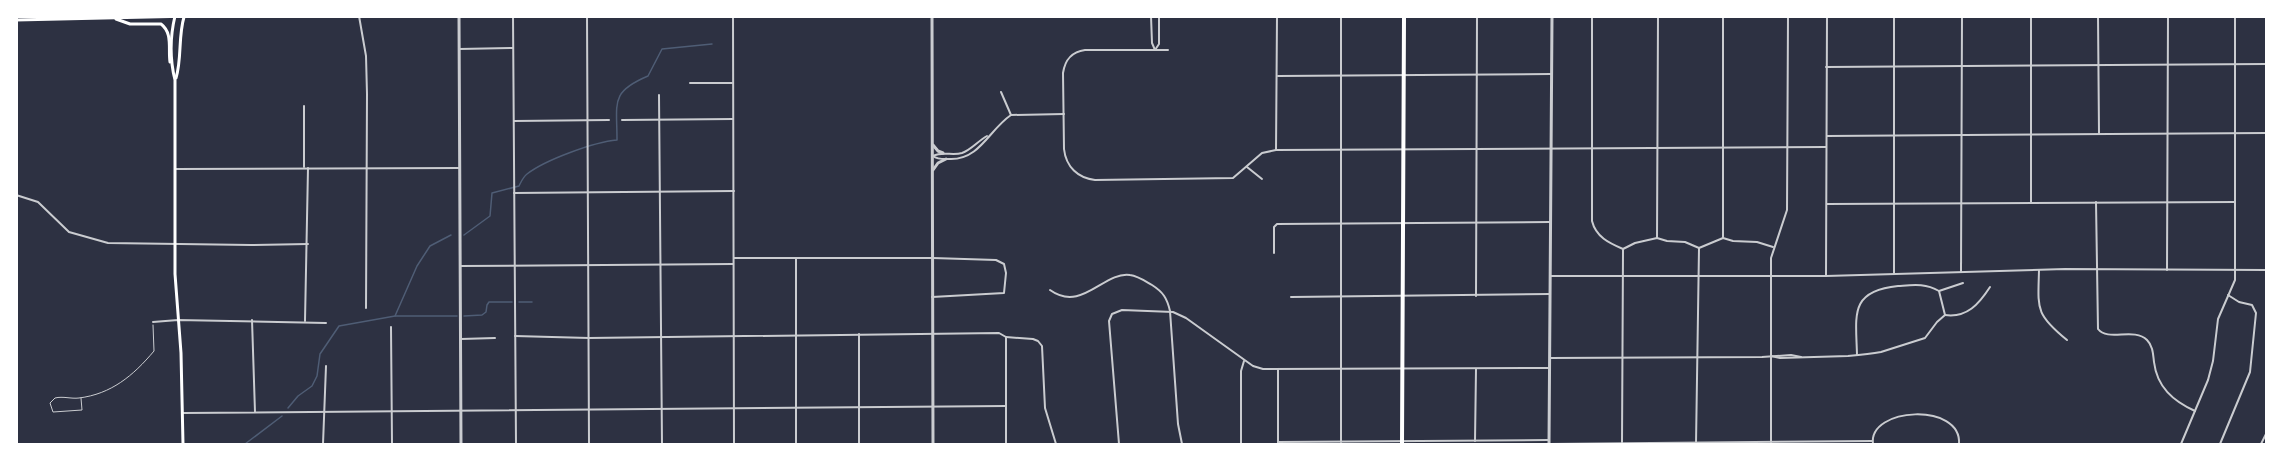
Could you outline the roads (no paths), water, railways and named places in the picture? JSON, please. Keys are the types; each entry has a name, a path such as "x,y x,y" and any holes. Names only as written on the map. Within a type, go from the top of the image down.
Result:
{"main road":[{"path":"16,20 192,16"},
{"path":"1402,443 1404,16"},
{"path":"172,67 172,34 175,17"},
{"path":"175,80 178,70 179,33 184,17"},
{"path":"115,18 130,24 161,24 168,33 169,59 175,80 175,284 183,444"}],"street":[{"path":"359,16 366,56 366,308"},
{"path":"459,16 461,444"},
{"path":"513,16 516,444"},
{"path":"587,16 589,444"},
{"path":"733,16 734,444"},
{"path":"932,16 933,444"},
{"path":"1151,16 1152,42 1155,50"},
{"path":"1155,50 1159,44 1159,16"},
{"path":"1276,150 1277,16"},
{"path":"1341,16 1341,442"},
{"path":"1476,296 1477,16"},
{"path":"1549,443 1552,16"},
{"path":"1592,16 1593,226 1605,240 1623,249"},
{"path":"1657,238 1658,16"},
{"path":"1723,16 1723,238"},
{"path":"1771,444 1773,247 1787,210 1788,16"},
{"path":"1826,276 1827,16"},
{"path":"1894,16 1894,274"},
{"path":"1961,272 1962,16"},
{"path":"2031,16 2031,202"},
{"path":"2098,16 2098,134"},
{"path":"2167,270 2168,16"},
{"path":"2181,444 2211,371 2216,328 2234,284 2235,16"},
{"path":"459,49 514,48"},
{"path":"1168,50 1085,50 1073,54 1064,66 1064,114 1067,161 1075,171 1086,178 1113,180 1233,178 1262,153 1276,150 1826,147"},
{"path":"1827,67 2266,64"},
{"path":"1278,76 1551,74"},
{"path":"690,83 733,83"},
{"path":"1001,92 1011,115"},
{"path":"659,95 662,444"},
{"path":"304,105 308,244 305,321"},
{"path":"933,156 937,159 961,159 970,155 1011,115 1064,114"},
{"path":"622,120 733,119"},
{"path":"514,121 609,120"},
{"path":"1827,136 2266,133"},
{"path":"933,156 965,152 989,135"},
{"path":"933,144 943,153"},
{"path":"933,172 938,163 946,159"},
{"path":"1247,167 1262,179"},
{"path":"176,169 460,168"},
{"path":"514,192 734,191"},
{"path":"16,195 40,203 69,232 98,241 119,244 308,244"},
{"path":"2096,202 2097,326 2099,331 2138,335 2145,338 2152,348 2155,368 2163,387 2178,402 2195,411"},
{"path":"1827,204 2235,202"},
{"path":"1274,253 1274,227 1277,224 1550,222"},
{"path":"1623,249 1635,243 1657,238 1685,242 1699,248 1723,238 1733,242 1757,242 1773,247"},
{"path":"1696,444 1699,248"},
{"path":"1622,444 1623,249"},
{"path":"734,258 933,258 1002,262 1006,270 1004,294 933,297"},
{"path":"796,259 796,444"},
{"path":"460,266 734,264"},
{"path":"1550,276 1771,277 2097,269 2266,270"},
{"path":"2039,270 2040,312 2047,323 2067,340"},
{"path":"1050,290 1061,295 1083,294 1116,277 1130,275 1163,293 1170,311 1182,444"},
{"path":"1857,355 1857,314 1861,303 1870,293 1879,288 1914,285 1928,285 1939,291 1963,283"},
{"path":"1550,358 1771,356 1780,358 1881,352 1925,338 1945,315 1972,309 1978,305 1990,287"},
{"path":"1939,291 1945,315"},
{"path":"1292,297 1550,294"},
{"path":"2220,444 2247,382 2254,346 2256,313 2252,306 2228,295"},
{"path":"1119,444 1109,319 1117,310 1170,311 1186,318 1259,368 1278,370 1550,368"},
{"path":"153,322 178,320 326,323"},
{"path":"252,321 255,412"},
{"path":"391,327 392,444"},
{"path":"515,336 589,338 999,333 1006,337 1032,339 1038,341 1043,350 1044,400 1056,444"},
{"path":"859,334 859,444"},
{"path":"1006,337 1006,444"},
{"path":"461,339 495,338"},
{"path":"1241,444 1241,371 1245,360"},
{"path":"323,444 326,366"},
{"path":"1475,441 1476,369"},
{"path":"1278,370 1278,443 1475,441 1622,444 1873,443 1880,428 1894,419 1908,414 1923,414 1950,425 1957,434 1959,444"},
{"path":"183,413 1006,406"},
{"path":"2262,444 2266,434"}],"lane":[{"path":"81,398 82,410 53,412 50,404 55,398 81,398 114,388 152,354 155,346 153,322"}],"waterway":[{"path":"464,235 490,216 492,193 519,186 527,174 557,158 596,144 617,140 616,116 621,93 627,87 648,76 662,49 712,44"},
{"path":"288,408 298,396 312,386 317,376 320,354 339,326 395,316 417,266 430,246 451,235"},
{"path":"464,316 482,315 486,312 489,302 512,302"},
{"path":"519,302 532,302"},
{"path":"395,316 457,316"},
{"path":"245,444 282,416"}]}
